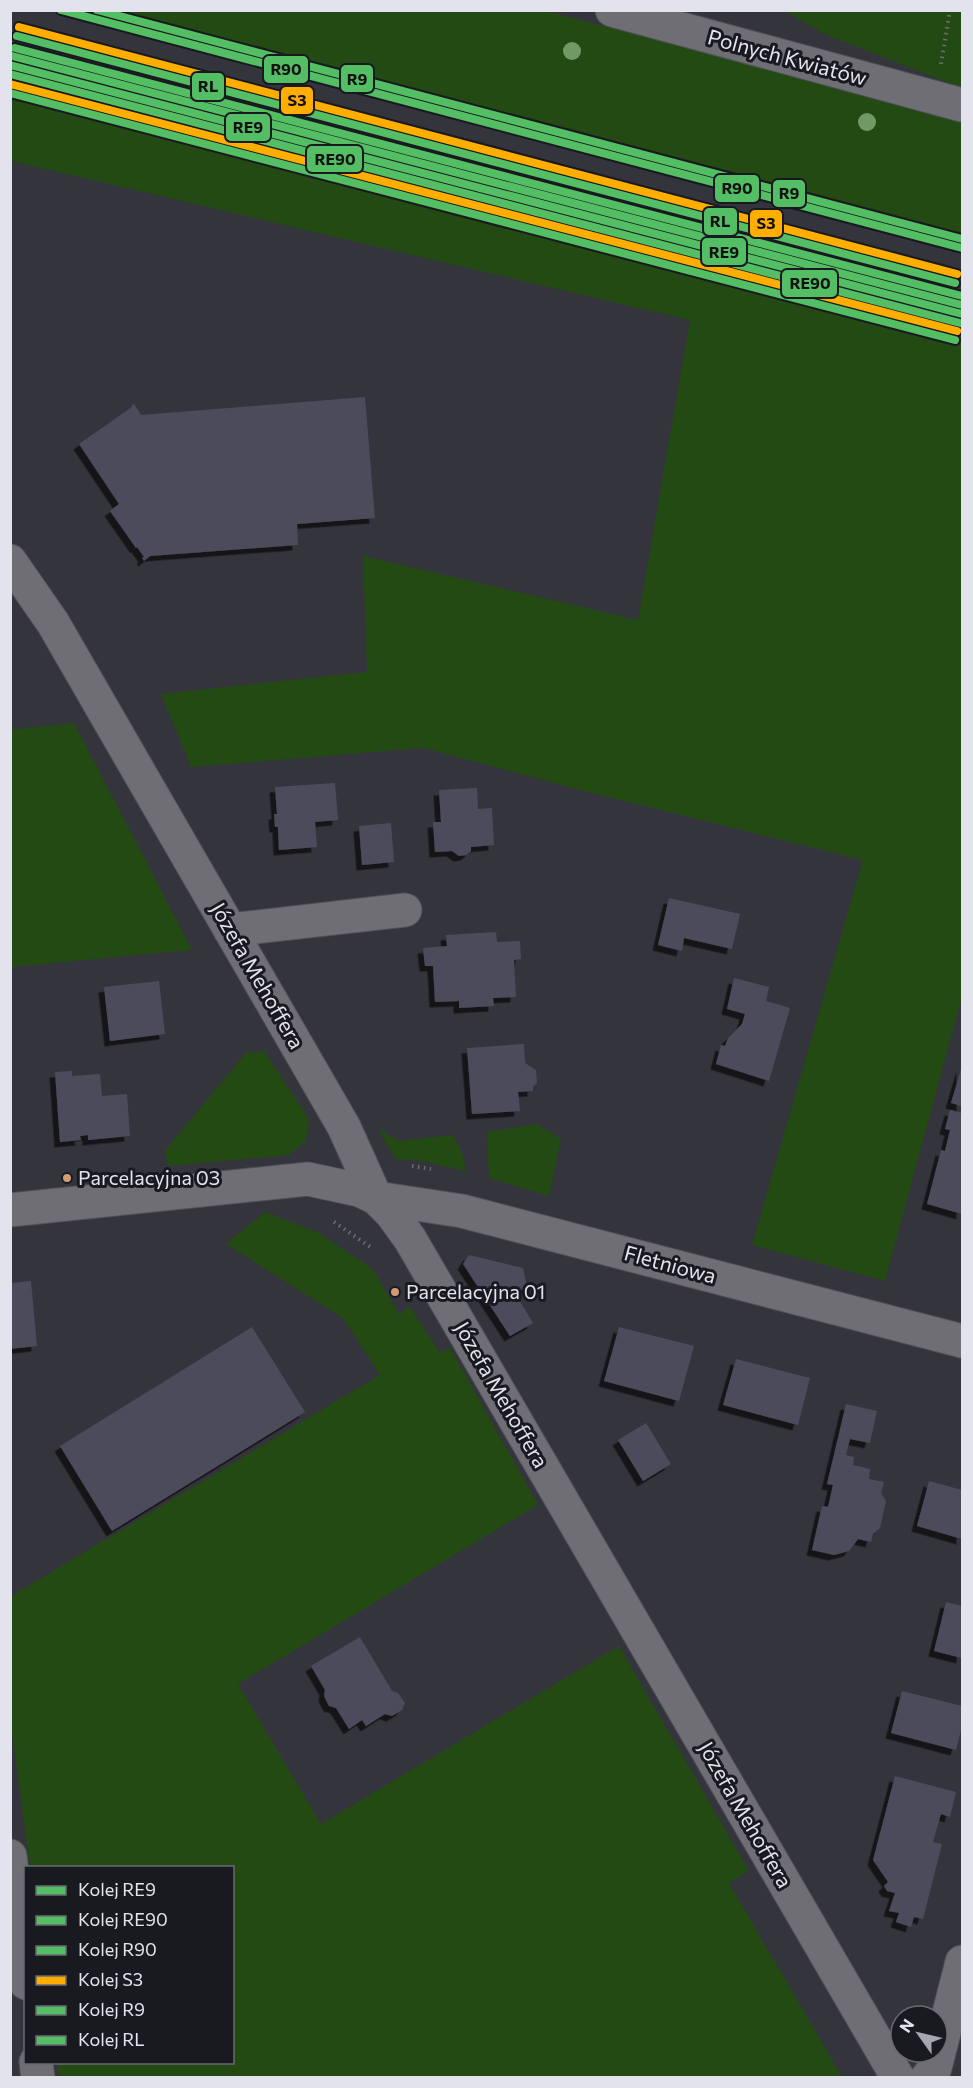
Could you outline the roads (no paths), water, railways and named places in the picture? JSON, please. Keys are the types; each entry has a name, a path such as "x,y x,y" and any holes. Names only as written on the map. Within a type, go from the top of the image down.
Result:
{"street":[{"name":"Polnych Kwiatów","path":"612,10 657,16 949,101"},
{"name":"Józefa Mehoffera","path":"10,561 52,623 344,1127 376,1198 392,1214 415,1248 898,2078"},
{"path":"230,930 405,910"},
{"name":"Fletniowa","path":"10,1210 308,1179 359,1190 376,1198 462,1211 963,1341"},
{"path":"10,1856 24,1967"},
{"path":"927,2078 935,2068 963,1962"}],"rail line":[{"name":"R90","path":"61,10 962,248"},
{"name":"R9","path":"97,10 962,239"},
{"name":"S3","path":"19,27 957,274"},
{"name":"RL","path":"17,36 955,283"},
{"name":"R9","path":"15,48 962,296"},
{"name":"R90","path":"12,56 962,305"},
{"name":"RE9","path":"10,65 962,314"},
{"name":"RE90","path":"10,74 960,323"},
{"name":"S3","path":"10,84 957,331"},
{"name":"RL","path":"10,93 955,340"}],"place":[{"name":"Parcelacyjna 03","path":"67,1178"},
{"name":"Parcelacyjna 01","path":"395,1292"}]}
